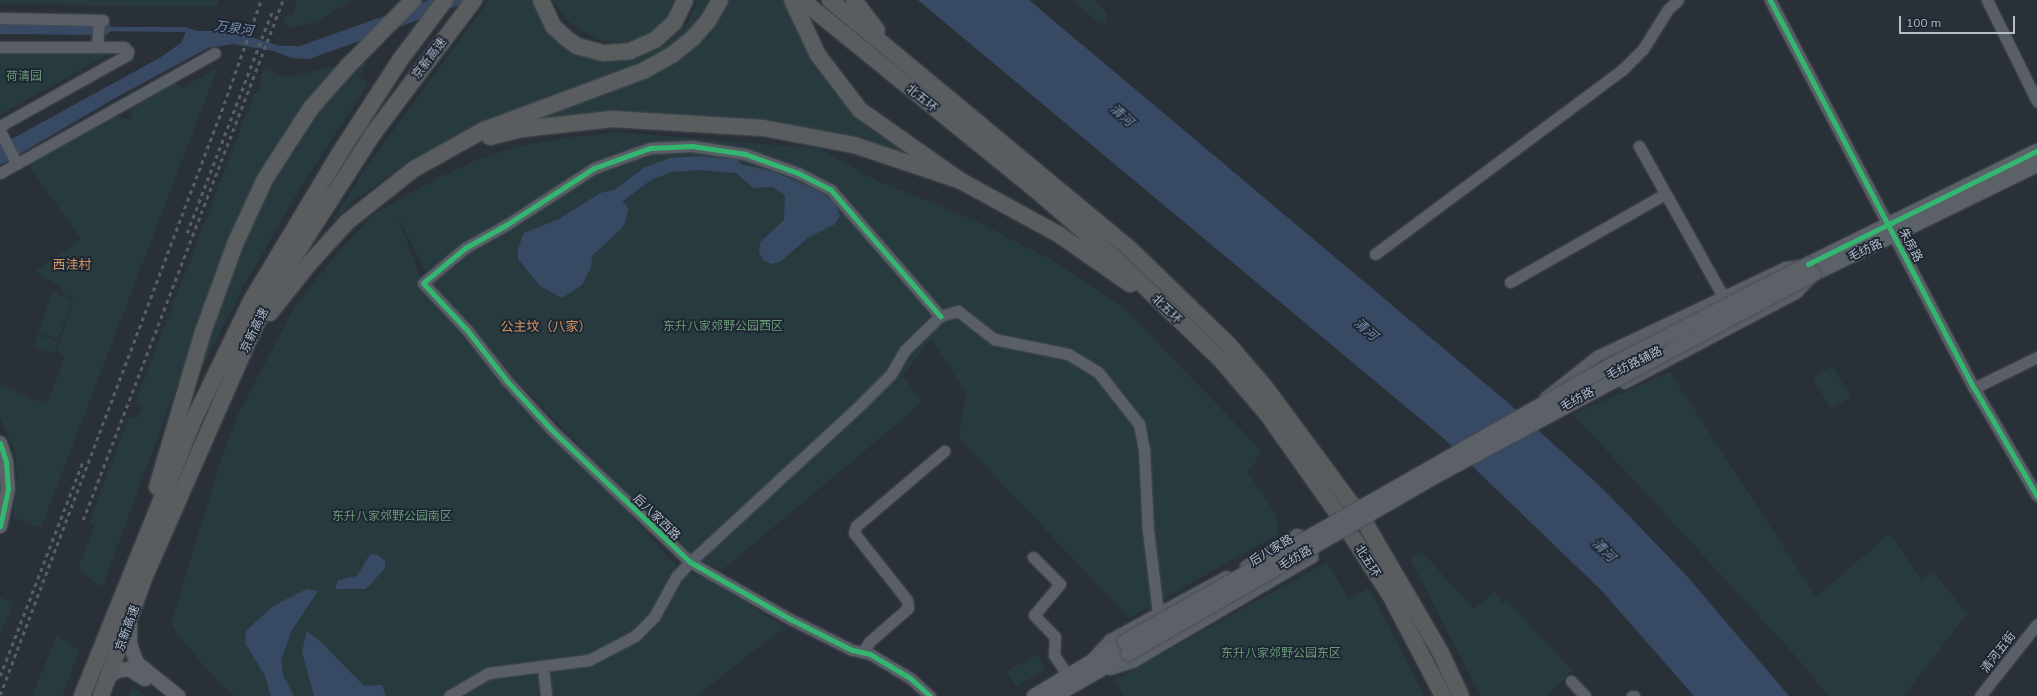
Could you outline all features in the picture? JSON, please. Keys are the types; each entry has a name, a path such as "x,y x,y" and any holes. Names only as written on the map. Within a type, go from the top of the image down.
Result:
{"highway":[{"path":"137,558 203,332 236,242 265,179 311,108 348,66 413,0"},
{"name":"京新高速","path":"82,696 194,419 252,299 339,154 400,60 445,0"},
{"name":"京新高速","path":"102,696 148,569 248,341 277,283 318,216 373,134 474,0"},
{"path":"541,2 553,26 577,46 591,51 617,53 655,40 674,23 685,0"},
{"path":"248,341 308,265 347,222 414,169 484,130 535,109 609,86 643,71 672,55 708,21 720,0"},
{"path":"792,0 818,55 860,110 961,181 1058,234 1172,314"},
{"name":"北五环","path":"802,0 1044,197 1117,260 1221,360 1267,414 1335,510 1386,589 1443,696"},
{"name":"北五环","path":"830,0 1128,247 1229,345 1265,387 1364,521 1436,645 1461,696"},
{"path":"854,0 894,52"},
{"path":"450,149 504,133 553,125 636,119 763,128 854,145 961,181"}],"main road":[{"path":"1892,230 2037,151"},
{"name":"毛纺路","path":"1126,648 1602,370 1892,230 2037,165"},
{"path":"0,443 6,462 8,489 0,526"},
{"path":"130,620 130,644 137,663 178,696"},
{"name":"后八家路","path":"1055,696 1086,671 1126,648"},
{"path":"109,677 116,671 129,669 165,696"},
{"name":"后八家路","path":"1034,696 1068,676 1086,671"}],"street":[{"path":"1375,254 1622,70 1643,49 1668,9 1678,0"},
{"name":"朱房路","path":"1770,0 1974,388 2037,496"},
{"path":"1987,0 2037,101"},
{"path":"0,18 100,21 97,42"},
{"path":"0,47 97,42 124,47 128,51 126,55 0,126"},
{"path":"0,172 17,164 215,53"},
{"path":"0,131 17,164"},
{"name":"后八家西路","path":"930,696 910,678 870,654 852,650 790,618 690,562 551,429 507,381 467,330 423,283 465,248 506,225 594,168 650,148 692,146 745,154 798,173 831,190 940,316"},
{"path":"1638,146 1723,296"},
{"path":"1510,282 1666,194"},
{"name":"毛纺路辅路","path":"1440,468 1548,411 1617,387 1715,338 1797,292 1811,269 1785,267 1597,356 1543,398"},
{"path":"449,696 488,673 589,660 635,636 654,617 676,577 690,562 861,404 891,374 905,350 940,316 958,312 994,339 1068,354 1098,372 1139,424 1144,449 1148,530 1158,613"},
{"path":"1974,388 2037,357"},
{"path":"863,652 869,642 908,608 907,600 854,533 856,526 944,451"},
{"name":"后八家路","path":"1297,534 1312,540 1312,557 1134,660 1086,671 1110,639 1297,534"},
{"path":"1033,557 1060,584 1034,615 1055,637 1054,655 1068,676"},
{"name":"清河五街","path":"1980,696 2037,624"},
{"path":"543,666 546,696"},
{"path":"1571,681 1585,696"}],"green space":[{"path":"0,0 219,0 216,7 0,4"},
{"path":"297,0 353,0 318,21 290,28 283,23 286,16 293,14"},
{"path":"489,0 536,0 544,25 559,43 579,53 602,59 638,56 666,43 688,23 698,0 787,0 822,74 870,127 909,155 785,124 661,114 570,115 481,122 409,162 354,201 330,224 365,169"},
{"path":"552,0 679,0 670,15 658,27 644,37 624,42 603,41 586,33 569,22"},
{"path":"1072,0 1095,0 1107,13 1106,22 1100,23"},
{"name":"荷清园","path":"111,53 0,115 0,54"},
{"path":"369,61 359,76 368,84 298,192 243,287 195,382 178,383 102,588 78,568 95,526 89,523 129,417 136,419 143,406 135,403 254,94 260,91 261,77 265,68 282,76 300,75 324,68"},
{"path":"218,67 41,528 13,517 17,476 15,451 0,418 0,385 46,404 48,401 65,356 57,352 73,298 63,294 61,286 35,272 81,239 26,162 113,116 132,120 129,106 175,81 181,89"},
{"path":"620,132 820,149 876,180 974,220 1052,260 1123,307 1262,451 1248,472 1276,515 1278,534 1129,618 959,438 966,393 931,339 903,375 922,403 722,570 684,553 512,376 430,281 396,212 419,275 675,565 715,583 785,627 696,696 235,696 222,686 178,636 171,623 220,463 237,416 294,308 335,256 375,213 434,180 476,160 519,146 562,138"},
{"path":"52,292 72,299 58,340 38,333"},
{"path":"37,334 58,342 54,354 33,347"},
{"path":"1833,366 1851,398 1830,409 1813,377"},
{"path":"1670,372 1816,597 1890,533 1922,581 1934,572 1967,614 1904,696 1828,696 1802,663 1573,414"},
{"path":"1421,551 1474,609 1495,591 1503,604 1507,601 1573,671 1547,696 1481,696 1410,559"},
{"name":"东升八家郊野公园东区","path":"1327,562 1348,598 1369,588 1424,696 1124,696 1115,680"},
{"path":"0,597 14,603 0,635"},
{"path":"57,635 79,651 62,696 32,696"},
{"path":"1037,654 1046,669 1016,687 1007,671"},
{"path":"133,687 145,696 129,696"}],"water":[{"path":"429,0 474,0 309,59 292,58 273,51 234,44 208,48 117,97 18,155 10,140 161,57 181,43 186,32 85,31 85,27 186,27 197,31 231,31 280,46 300,46"},
{"name":"清河","path":"918,0 1029,0 1506,401 1605,491 1686,575 1789,696 1694,696 1601,590 1442,437"},
{"path":"4,144 12,159 0,165 0,145"},
{"path":"740,164 775,172 819,191 835,202 840,216 835,224 809,237 781,261 772,264 764,261 759,252 760,242 784,220 785,195 772,187 753,188 733,170 734,166"},
{"path":"614,190 628,208 626,220 622,228 592,256 591,267 582,285 562,298 540,286 518,259 518,248 524,233 559,219 600,193"},
{"path":"370,554 378,555 385,561 385,568 371,584 365,589 335,589 338,580 357,576"},
{"path":"307,589 318,591 292,630 281,660 283,675 294,696 271,696 265,676 245,643 246,631 273,606"},
{"path":"307,631 322,643 364,686 382,685 386,696 314,696 302,652"}],"waterway":[{"path":"0,27 104,28"},
{"path":"618,196 647,174 671,165 699,163 734,166"}],"railway":[{"path":"0,695 224,104 261,0"},
{"path":"83,520 283,0"},
{"path":"187,233 272,11"},
{"path":"0,676 82,463"}],"cycle path":[{"path":"1770,0 1974,388 2037,496"},
{"path":"930,696 910,678 870,654 852,650 790,619 690,562 551,429 507,381 467,330 423,283 465,248 506,225 594,168 650,148 692,146 745,154 798,173 831,190 940,316"},
{"path":"1808,264 2037,151"},
{"path":"0,443 6,462 8,489 0,526"}],"district":[{"name":"西洼村","path":"72,264"},
{"name":"公主坟（八家）","path":"546,326"}],"water label":[{"name":"万泉河","path":"234,28"}],"park label":[{"name":"东升八家郊野公园西区","path":"723,326"},
{"name":"东升八家郊野公园南区","path":"392,516"}]}
